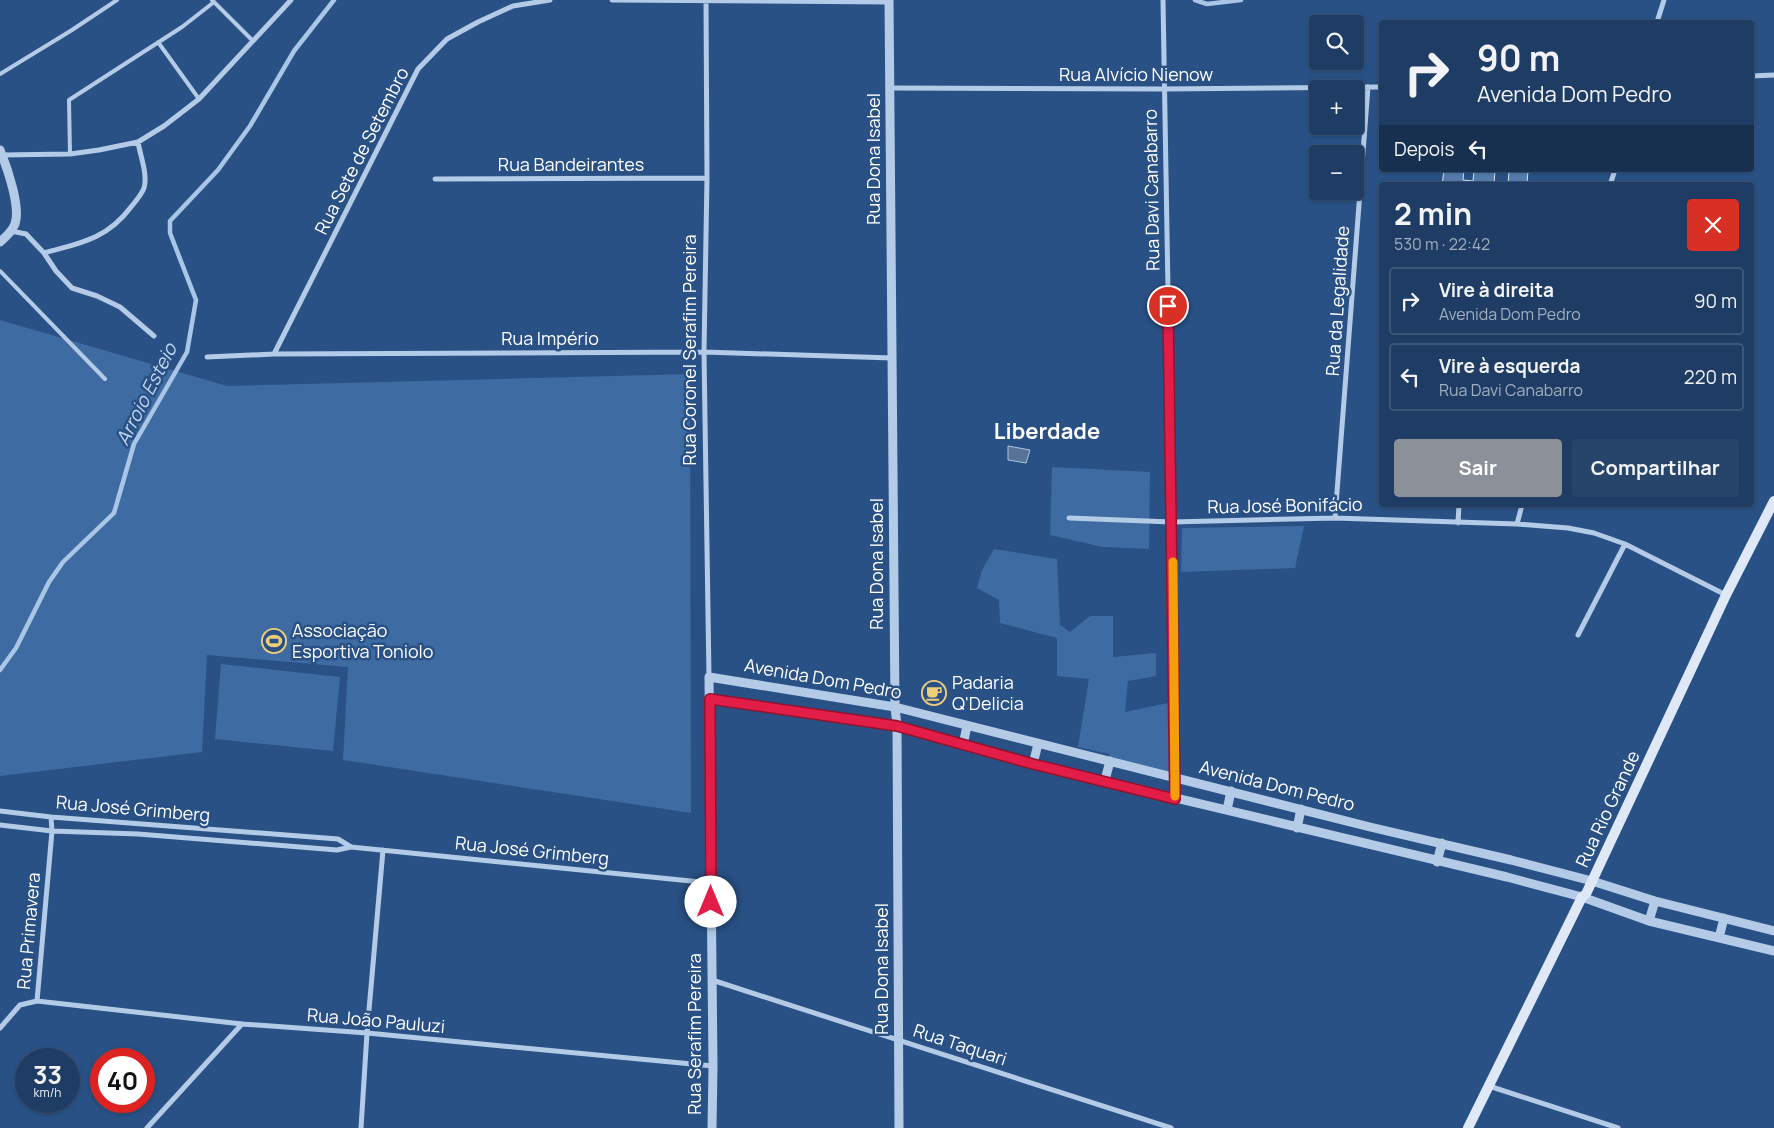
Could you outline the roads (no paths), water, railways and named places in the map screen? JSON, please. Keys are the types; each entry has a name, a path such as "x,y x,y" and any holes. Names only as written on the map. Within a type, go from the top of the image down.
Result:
{"main road":[{"name":"Rua Rio Grande","path":"1468,1128 1582,897 1586,894 1726,595 1774,501"}],"street":[{"path":"0,242 16,223 15,205 1,153 70,154 138,142 164,126 199,99 291,0"},
{"name":"Rua Sete de Setembro","path":"274,354 418,69 447,39 478,22 513,6 550,0"},
{"path":"612,0 889,1"},
{"name":"Rua Coronel Serafim Pereira","path":"706,0 707,178 704,352 710,699"},
{"name":"Rua Davi Canabarro","path":"1163,0 1175,799"},
{"path":"1658,20 1664,0"},
{"name":"Rua Dona Isabel","path":"889,1 895,707 897,726 899,1128"},
{"path":"1754,76 1774,75"},
{"name":"Rua da Legalidade","path":"1335,518 1368,87"},
{"name":"Rua Alvício Nienow","path":"890,88 1164,90 1379,87"},
{"path":"44,253 76,245 101,235 121,220 144,189 144,177 138,142"},
{"name":"Rua Bandeirantes","path":"435,179 707,178"},
{"path":"11,231 26,234 72,288 97,296 120,308 154,336"},
{"name":"Rua Império","path":"207,357 274,354 704,352 892,358"},
{"path":"1458,523 1459,507"},
{"path":"1517,524 1521,507"},
{"name":"Rua José Bonifácio","path":"1069,518 1172,522 1335,518 1517,524 1568,528 1594,533 1625,544 1726,595"},
{"path":"1578,635 1625,544"},
{"name":"Avenida Dom Pedro","path":"709,677 895,707 1370,827 1511,860 1592,881 1655,901 1774,931"},
{"name":"Avenida Dom Pedro","path":"710,699 897,726 1033,764 1582,897 1649,921 1774,951"},
{"name":"Rua Serafim Pereira","path":"710,699 712,1128"},
{"path":"963,745 967,726"},
{"path":"1033,764 1038,744"},
{"path":"1105,780 1110,762"},
{"path":"1227,810 1230,791"},
{"path":"1297,828 1301,809"},
{"name":"Rua José Grimberg","path":"0,811 51,817 338,839 351,847"},
{"name":"Rua Primavera","path":"0,1028 20,1005 37,1001 52,832 51,817"},
{"name":"Rua José Grimberg","path":"0,825 52,832 138,834 337,850 351,847 711,883"},
{"path":"1365,844 1370,827"},
{"path":"1437,862 1442,843"},
{"path":"360,1128 383,850"},
{"path":"1507,878 1511,860"},
{"path":"1649,921 1655,901"},
{"path":"1719,938 1724,918"},
{"name":"Rua Taquari","path":"712,980 1171,1128"},
{"name":"Rua João Pauluzi","path":"37,1001 242,1024 367,1033 713,1066"},
{"path":"147,1128 242,1024"},
{"path":"1489,1086 1618,1128"}],"lane":[{"path":"0,74 117,0"},
{"path":"70,154 69,100 158,42 213,1 252,41"},
{"path":"158,42 199,99"},
{"path":"0,272 105,379"}],"waterway":[{"name":"Arroio Esteio","path":"0,670 16,648 49,582 63,562 114,513 134,444 187,352 196,300 170,233 170,221 218,170 250,126 294,51 334,0"},
{"name":"Arroio Esteio","path":"1195,0 1207,4 1241,0"}],"place":[{"name":"Associação Esportiva Toniolo","path":"274,641"},
{"name":"Padaria Q'Delicia","path":"934,693"}],"district":[{"name":"Liberdade","path":"1047,431"}]}
